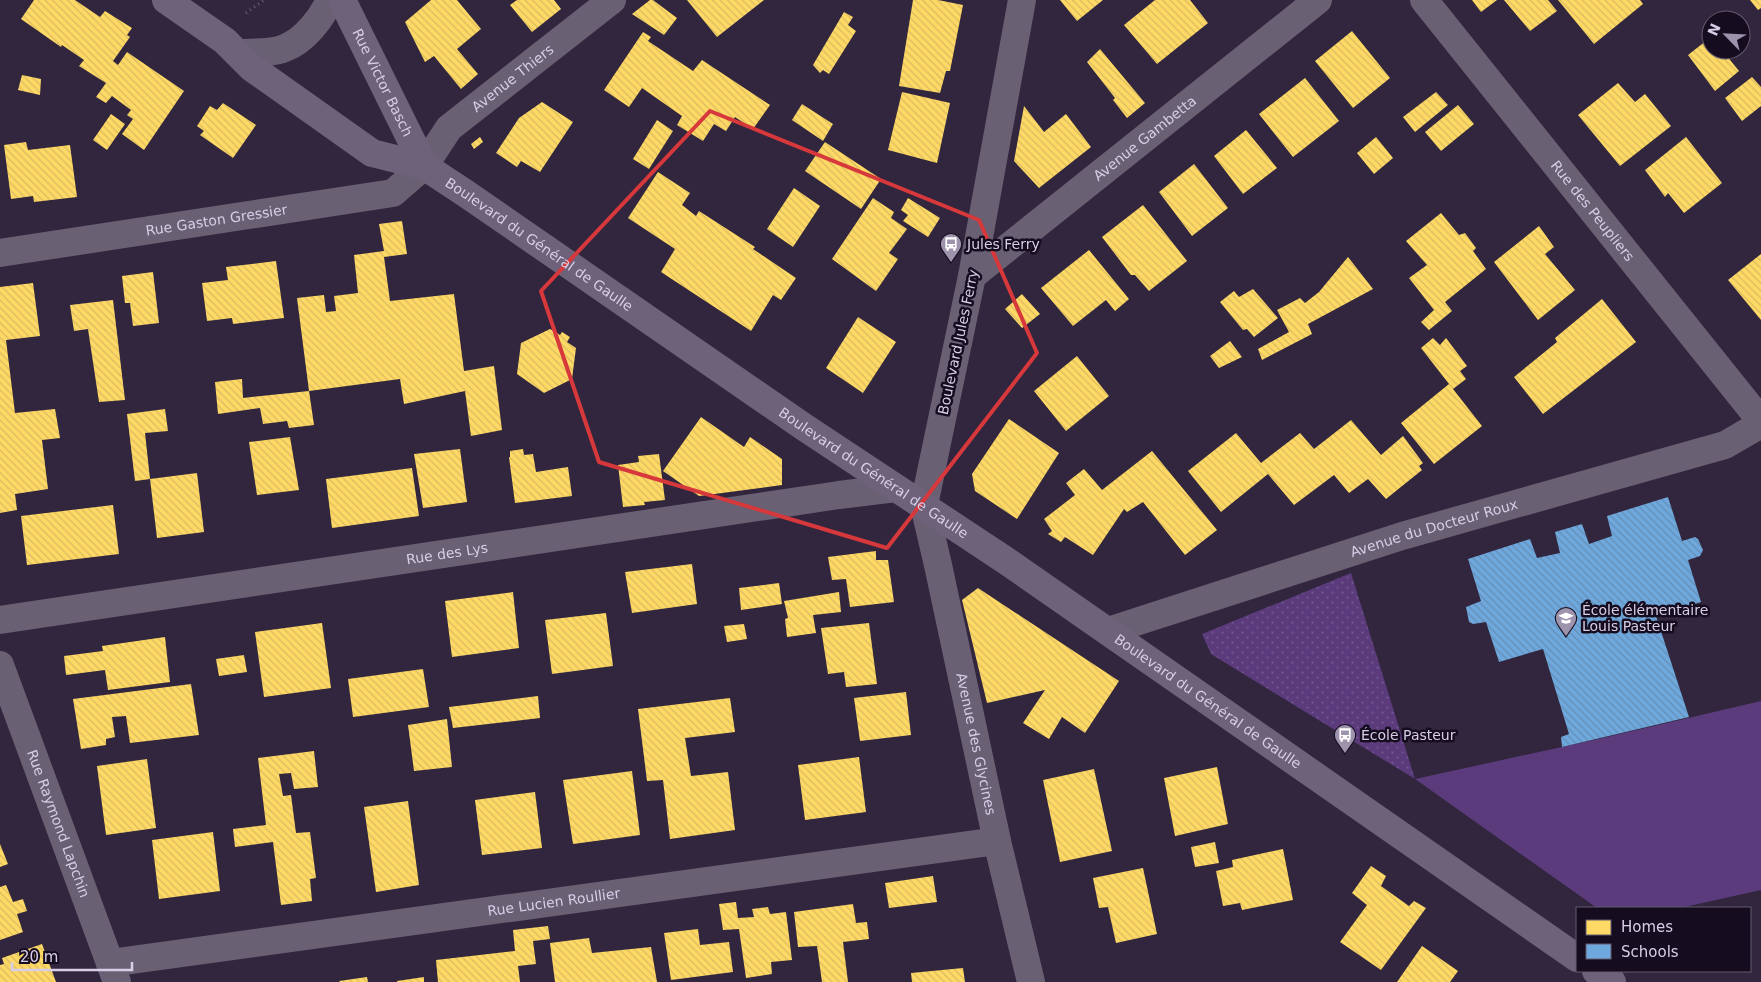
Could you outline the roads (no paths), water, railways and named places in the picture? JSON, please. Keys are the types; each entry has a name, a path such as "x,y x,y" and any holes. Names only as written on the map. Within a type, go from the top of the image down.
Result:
{"street":[{"name":"Boulevard du Général de Gaulle","path":"166,0 224,41 252,68 372,153 424,166 1108,631 1576,957"},
{"path":"238,53 268,52 286,48 305,36 324,12 330,0"},
{"name":"Rue Victor Basch","path":"342,0 424,166"},
{"name":"Avenue Thiers","path":"424,166 449,128 612,0"},
{"name":"Boulevard Jules Ferry","path":"924,505 972,276 1022,0"},
{"name":"Avenue Gambetta","path":"972,276 1318,0"},
{"name":"Rue des Peupliers","path":"1424,0 1761,422"},
{"name":"Rue Gaston Gressier","path":"0,253 393,193 424,166"},
{"name":"Avenue du Docteur Roux","path":"1108,631 1402,536 1725,446 1761,422"},
{"name":"Rue des Lys","path":"0,620 838,495 896,488"},
{"name":"Avenue des Glycines","path":"924,505 997,841 1031,982"},
{"name":"Rue Raymond Lapchin","path":"0,664 113,972"},
{"name":"Rue Lucien Roullier","path":"113,972 997,841"},
{"path":"1597,972 1612,982"}],"place":[{"name":"Jules Ferry","path":"951,263"},
{"name":"École élémentaire Louis Pasteur","path":"1566,637"},
{"name":"École Pasteur","path":"1345,754"}]}
